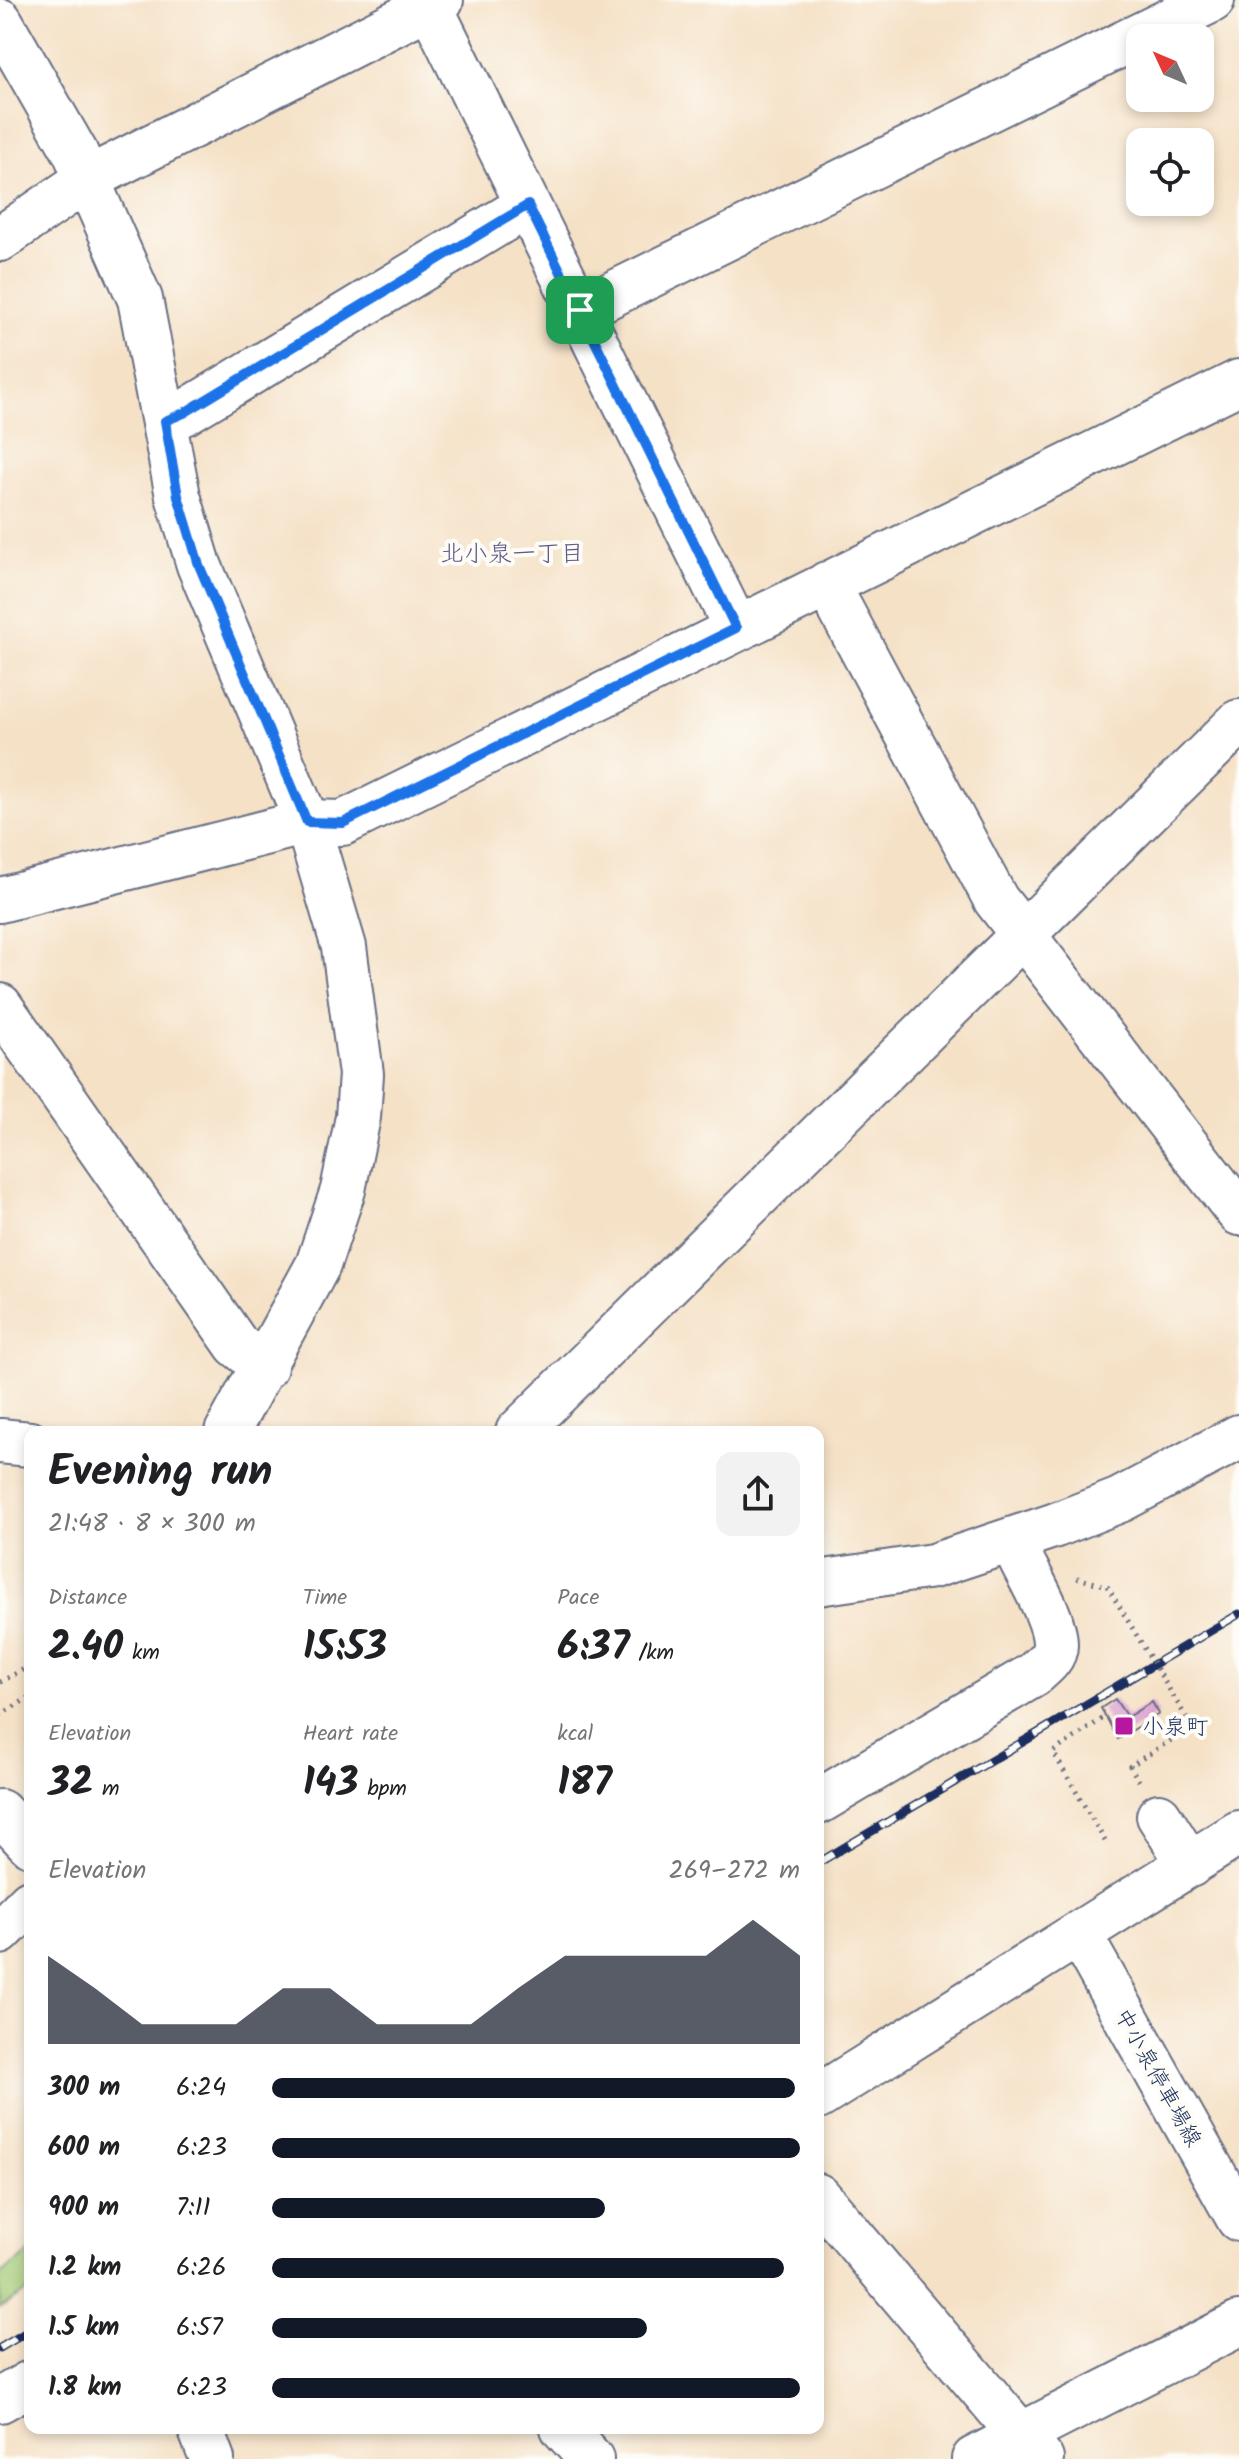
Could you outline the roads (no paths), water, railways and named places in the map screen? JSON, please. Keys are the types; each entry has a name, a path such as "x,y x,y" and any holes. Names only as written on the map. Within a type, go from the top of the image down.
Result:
{"street":[{"path":"580,310 1212,0"},
{"path":"0,239 86,180 432,2 736,628"},
{"path":"0,21 75,152 140,299 178,496 199,565 307,822 344,947 361,1074 358,1117 343,1190 318,1265 231,1426"},
{"path":"165,421 184,413 528,205"},
{"path":"0,900 307,822 343,823 1239,382"},
{"path":"827,584 996,900 1239,1213"},
{"path":"524,1426 1239,722"},
{"path":"0,1006 237,1345 265,1367"},
{"path":"824,1582 933,1566 1012,1540 1120,1500 1239,1437"},
{"path":"0,1441 24,1443"},
{"path":"824,1798 1033,1675 1051,1657 1056,1647 1052,1626 1012,1540"},
{"path":"0,1812 24,1838"},
{"path":"1159,1816 1190,1865"},
{"path":"824,2093 1239,1833"},
{"path":"0,1932 24,1908"},
{"name":"中小泉停車場線","path":"1079,1934 1239,2219"},
{"path":"824,2203 1031,2447"},
{"path":"974,2459 1031,2447 1239,2324"},
{"path":"0,2400 24,2386"},
{"path":"202,2434 212,2459"},
{"path":"568,2434 591,2459"}],"railway":[{"path":"824,1859 1239,1614"},
{"path":"0,2348 24,2334"}],"place":[{"name":"小泉町","path":"1124,1726"}],"district":[{"name":"北小泉一丁目","path":"512,553"}]}
